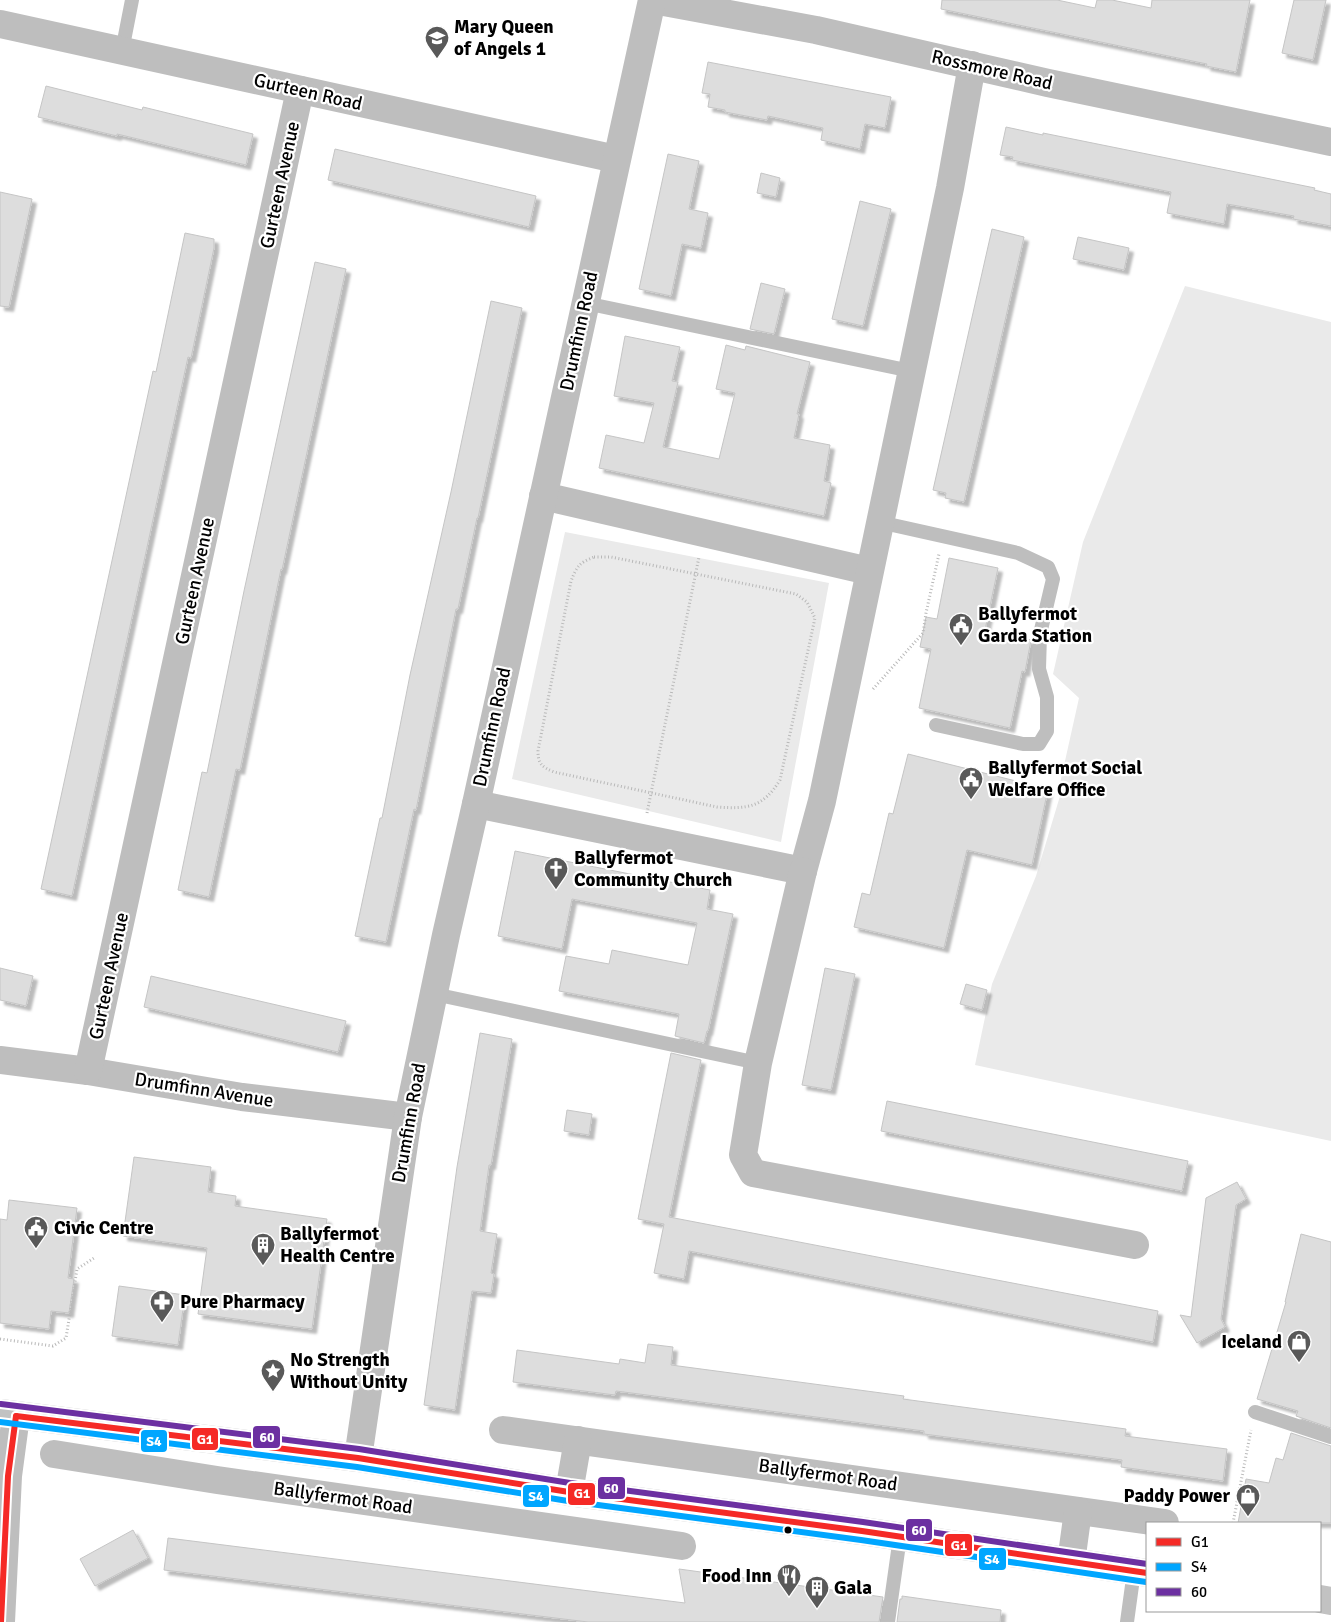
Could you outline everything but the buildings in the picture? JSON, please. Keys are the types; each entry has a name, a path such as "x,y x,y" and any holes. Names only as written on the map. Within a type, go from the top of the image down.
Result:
{"main road":[{"path":"8,1415 358,1458 569,1492 1141,1572"}],"street":[{"name":"Rossmore Road","path":"653,0 816,30 1331,142"},
{"name":"Drumfinn Road","path":"358,1458 408,1117 616,159 653,0"},
{"name":"Gurteen Road","path":"0,24 616,159"},
{"path":"972,65 950,188 822,801 803,871 758,1063 743,1155 752,1173 1135,1244"},
{"name":"Gurteen Avenue","path":"88,1071 300,90"},
{"path":"543,496 869,571"},
{"path":"476,804 803,871"},
{"name":"Drumfinn Avenue","path":"0,1060 88,1071 242,1097 408,1117"},
{"path":"1,1622 8,1476 8,1415"},
{"name":"Ballyfermot Road","path":"503,1430 1158,1522"},
{"path":"569,1492 578,1440"},
{"path":"217,1480 221,1441"},
{"name":"Ballyfermot Road","path":"54,1454 217,1480 682,1546"},
{"path":"470,1515 474,1477"},
{"path":"615,1536 619,1499"},
{"path":"1071,1562 1078,1511"}],"lane":[{"path":"122,51 132,0"},
{"path":"585,303 911,371"},
{"path":"879,522 1018,553 1048,567 1053,579 1040,634 1039,668 1047,697 1047,731 1039,744 1023,744 936,725"},
{"path":"434,994 758,1063"},
{"path":"1255,1412 1331,1437"},
{"path":"888,1622 900,1537"},
{"path":"1127,1622 1141,1572"}],"path":[{"path":"642,838 704,533"},
{"path":"870,692 923,633 943,536"},
{"path":"594,557 611,557 696,574 796,594 807,602 815,618 780,780 772,793 756,804 740,809 717,807 554,772 543,767 538,761 538,751 571,581 576,569 582,562 594,557"},
{"path":"0,1339 53,1346 66,1338 77,1269 94,1258"},
{"path":"1233,1522 1255,1412"}],"shaded area":[{"path":"1185,286 1331,322 1331,1141 975,1065 992,984 1036,876 1060,796 1059,788 1079,698 1053,674 1083,542"},
{"path":"565,532 829,583 781,842 512,779"}],"transit line":[{"name":"60","path":"1,1404 359,1449 570,1483 863,1522 1146,1564"},
{"name":"G1","path":"16,1416 358,1458 569,1492 862,1531 1146,1573"},
{"name":"G1","path":"1,1622 8,1476 16,1416"},
{"name":"S4","path":"0,1422 357,1467 568,1501 861,1540 1146,1582"}],"place":[{"name":"Mary Queen of Angels 1","path":"437,59"},
{"name":"Ballyfermot Garda Station","path":"961,646"},
{"name":"Ballyfermot Social Welfare Office","path":"971,800"},
{"name":"Ballyfermot Community Church","path":"556,890"},
{"name":"Civic Centre","path":"36,1249"},
{"name":"Ballyfermot Health Centre","path":"263,1266"},
{"name":"Pure Pharmacy","path":"162,1323"},
{"name":"Iceland","path":"1299,1363"},
{"name":"No Strength Without Unity","path":"273,1392"},
{"name":"Paddy Power","path":"1248,1517"},
{"name":"Food Inn","path":"789,1597"},
{"name":"Gala","path":"817,1609"}]}
